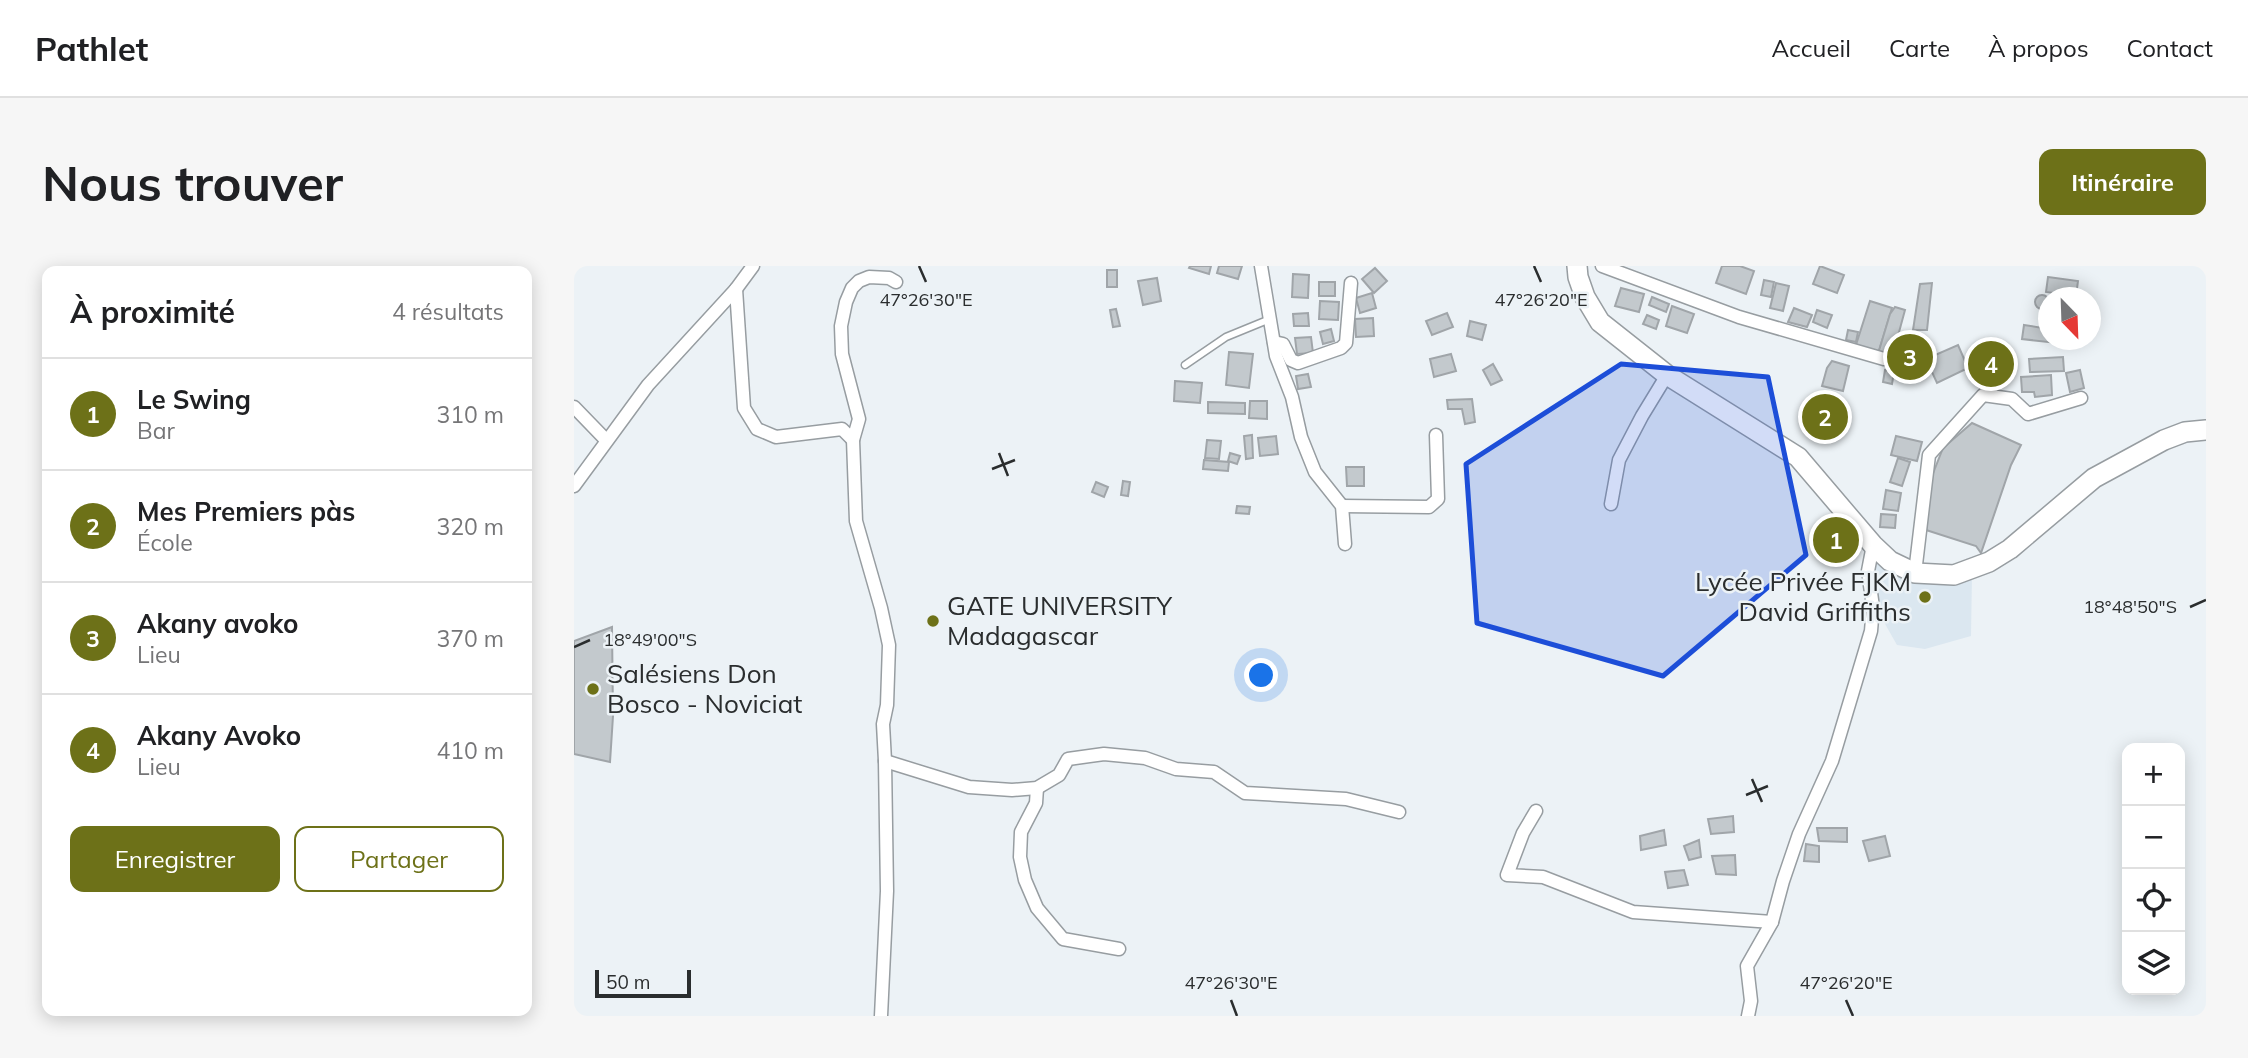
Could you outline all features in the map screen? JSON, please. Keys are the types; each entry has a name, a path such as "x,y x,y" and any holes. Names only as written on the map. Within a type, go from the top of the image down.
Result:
{"main road":[{"path":"1577,266 1585,297 1600,322 1667,375 1798,457 1873,545 1890,561 1915,573 1954,575 1989,562 2010,550 2094,478 2164,440 2185,432 2206,430"}],"street":[{"path":"574,486 648,386 736,289 753,266"},
{"path":"1261,266 1276,356 1292,397 1301,437 1315,472 1342,506 1345,544"},
{"path":"1602,266 1738,317 1884,359"},
{"path":"881,1016 887,891 883,724 887,705 889,645 856,521 853,440 859,419 842,354 841,326 846,302 852,288 859,281 869,277 889,278 895,282"},
{"path":"1274,342 1283,344 1291,360 1298,363 1342,348 1346,343 1351,283"},
{"path":"736,289 744,408 757,429 776,437 842,429 853,440"},
{"path":"1611,504 1619,460 1667,375"},
{"path":"1915,573 1929,455 1983,395 2012,399 2028,414 2081,398"},
{"path":"574,407 607,440"},
{"path":"1342,506 1429,507 1438,499 1436,435"},
{"path":"1748,1016 1751,1001 1747,966 1772,922 1799,834 1832,761 1871,631 1873,607 1868,570 1873,545"},
{"path":"885,761 969,787 1012,790 1037,788 1059,775 1068,759 1104,754 1145,758 1176,769 1214,772 1245,793 1346,799 1399,812"},
{"path":"1037,788 1037,803 1021,832 1020,857 1025,880 1037,908 1063,939 1119,949"},
{"path":"1536,811 1523,833 1507,875 1543,877 1633,912 1772,922"}],"lane":[{"path":"1185,365 1226,337 1270,319"}],"highlighted area":[{"path":"1621,364 1768,377 1806,555 1663,676 1477,623 1466,464"}],"shaded area":[{"path":"1824,400 1836,404 1826,433 1814,429"},
{"name":"Lycée Privée FJKM David Griffiths","path":"1874,561 1902,576 1972,574 1971,636 1925,649 1897,645 1880,615"}],"building":[{"path":"1211,266 1209,274 1189,268"},
{"path":"1219,266 1242,266 1238,279 1217,273"},
{"path":"1722,266 1740,266 1754,271 1746,294 1716,283"},
{"path":"1820,266 1844,275 1837,293 1813,284"},
{"path":"1375,268 1387,281 1374,293 1362,279"},
{"path":"1107,270 1117,270 1117,287 1107,287"},
{"path":"1293,274 1309,275 1308,298 1292,297"},
{"path":"2048,277 2078,281 2077,287 2047,287"},
{"path":"1157,278 1161,301 1143,305 1138,281"},
{"path":"1764,280 1774,282 1771,297 1761,295"},
{"path":"1319,282 1335,282 1335,296 1319,296"},
{"path":"1776,283 1789,286 1783,311 1770,308"},
{"path":"1932,283 1927,330 1913,330 1920,284"},
{"path":"1621,288 1644,294 1639,312 1615,306"},
{"path":"1372,293 1376,308 1360,313 1356,298"},
{"path":"1652,297 1669,304 1666,312 1649,305"},
{"path":"1320,301 1339,302 1338,320 1319,319"},
{"path":"1870,301 1892,308 1878,354 1855,348"},
{"path":"1672,306 1694,314 1687,333 1666,326"},
{"path":"1895,307 1905,310 1892,358 1878,354 1890,314"},
{"path":"1794,308 1812,315 1807,327 1788,322"},
{"path":"1116,309 1120,326 1113,327 1110,310"},
{"path":"1817,310 1832,315 1827,328 1813,322"},
{"path":"1308,313 1309,326 1294,326 1293,314"},
{"path":"1447,313 1453,327 1432,335 1426,321"},
{"path":"1647,315 1659,320 1656,329 1643,324"},
{"path":"1373,318 1374,336 1356,337 1355,319"},
{"path":"1470,321 1486,325 1482,340 1467,336"},
{"path":"2024,325 2038,327 2038,341 2022,339"},
{"path":"1331,329 1334,341 1323,344 1320,332"},
{"path":"1848,330 1858,332 1856,342 1846,340"},
{"path":"1311,337 1313,353 1297,354 1295,338"},
{"path":"1903,338 1917,338 1918,377 1903,377"},
{"path":"1958,345 1968,368 1937,383 1926,359"},
{"path":"1976,348 2014,358 2006,382 1969,369"},
{"path":"1229,352 1253,354 1249,388 1226,385"},
{"path":"1451,354 1456,371 1434,377 1430,359"},
{"path":"2063,357 2064,371 2030,372 2029,359"},
{"path":"1832,361 1849,366 1843,391 1822,386"},
{"path":"1493,364 1502,380 1491,385 1483,370"},
{"path":"1885,370 1894,372 1892,384 1883,382"},
{"path":"2080,370 2084,388 2070,392 2066,373"},
{"path":"1308,374 1311,387 1298,389 1296,376"},
{"path":"2051,375 2052,395 2035,397 2034,392 2022,392 2021,377"},
{"path":"1175,381 1202,383 1200,403 1174,401"},
{"path":"1472,399 1475,422 1465,424 1462,409 1448,409 1447,400"},
{"path":"1250,401 1267,401 1267,419 1249,418"},
{"path":"1208,402 1245,403 1245,414 1208,413"},
{"path":"1972,423 2021,445 2011,465 1981,553 1976,546 1926,530 1932,476 1943,448"},
{"path":"1252,435 1253,458 1246,459 1244,436"},
{"path":"1276,436 1278,454 1260,456 1258,438"},
{"path":"1896,436 1922,442 1917,461 1891,455"},
{"path":"1207,440 1221,441 1219,459 1205,458"},
{"path":"1230,453 1240,456 1237,464 1228,461"},
{"path":"1898,458 1910,462 1902,486 1890,482"},
{"path":"1204,460 1229,462 1228,471 1203,469"},
{"path":"1346,467 1364,467 1364,486 1347,486"},
{"path":"1123,481 1130,482 1128,496 1121,495"},
{"path":"1096,482 1108,487 1104,497 1092,492"},
{"path":"1886,490 1901,493 1898,511 1883,509"},
{"path":"1237,506 1250,507 1249,514 1236,513"},
{"path":"1881,514 1896,515 1895,528 1880,527"},
{"name":"Salésiens Don Bosco - Noviciat","path":"612,627 613,716 610,762 574,754 574,641"},
{"path":"1733,816 1734,832 1711,834 1708,819"},
{"path":"1817,828 1847,828 1847,842 1819,841"},
{"path":"1664,830 1666,845 1641,850 1640,836"},
{"path":"1885,836 1890,856 1869,861 1863,841"},
{"path":"1699,840 1701,857 1689,860 1684,846"},
{"path":"1806,844 1819,846 1819,862 1804,861"},
{"path":"1735,855 1736,875 1716,874 1712,856"},
{"path":"1684,870 1688,885 1668,888 1665,872"}],"place":[{"name":"Akany avoko","path":"1910,357"},
{"name":"Akany Avoko","path":"1991,364"},
{"name":"Mes Premiers pàs","path":"1825,417"},
{"name":"Le Swing","path":"1836,540"},
{"name":"Lycée Privée FJKM David Griffiths","path":"1925,597"},
{"name":"GATE UNIVERSITY Madagascar","path":"933,621"},
{"name":"Salésiens Don Bosco - Noviciat","path":"593,689"}]}
